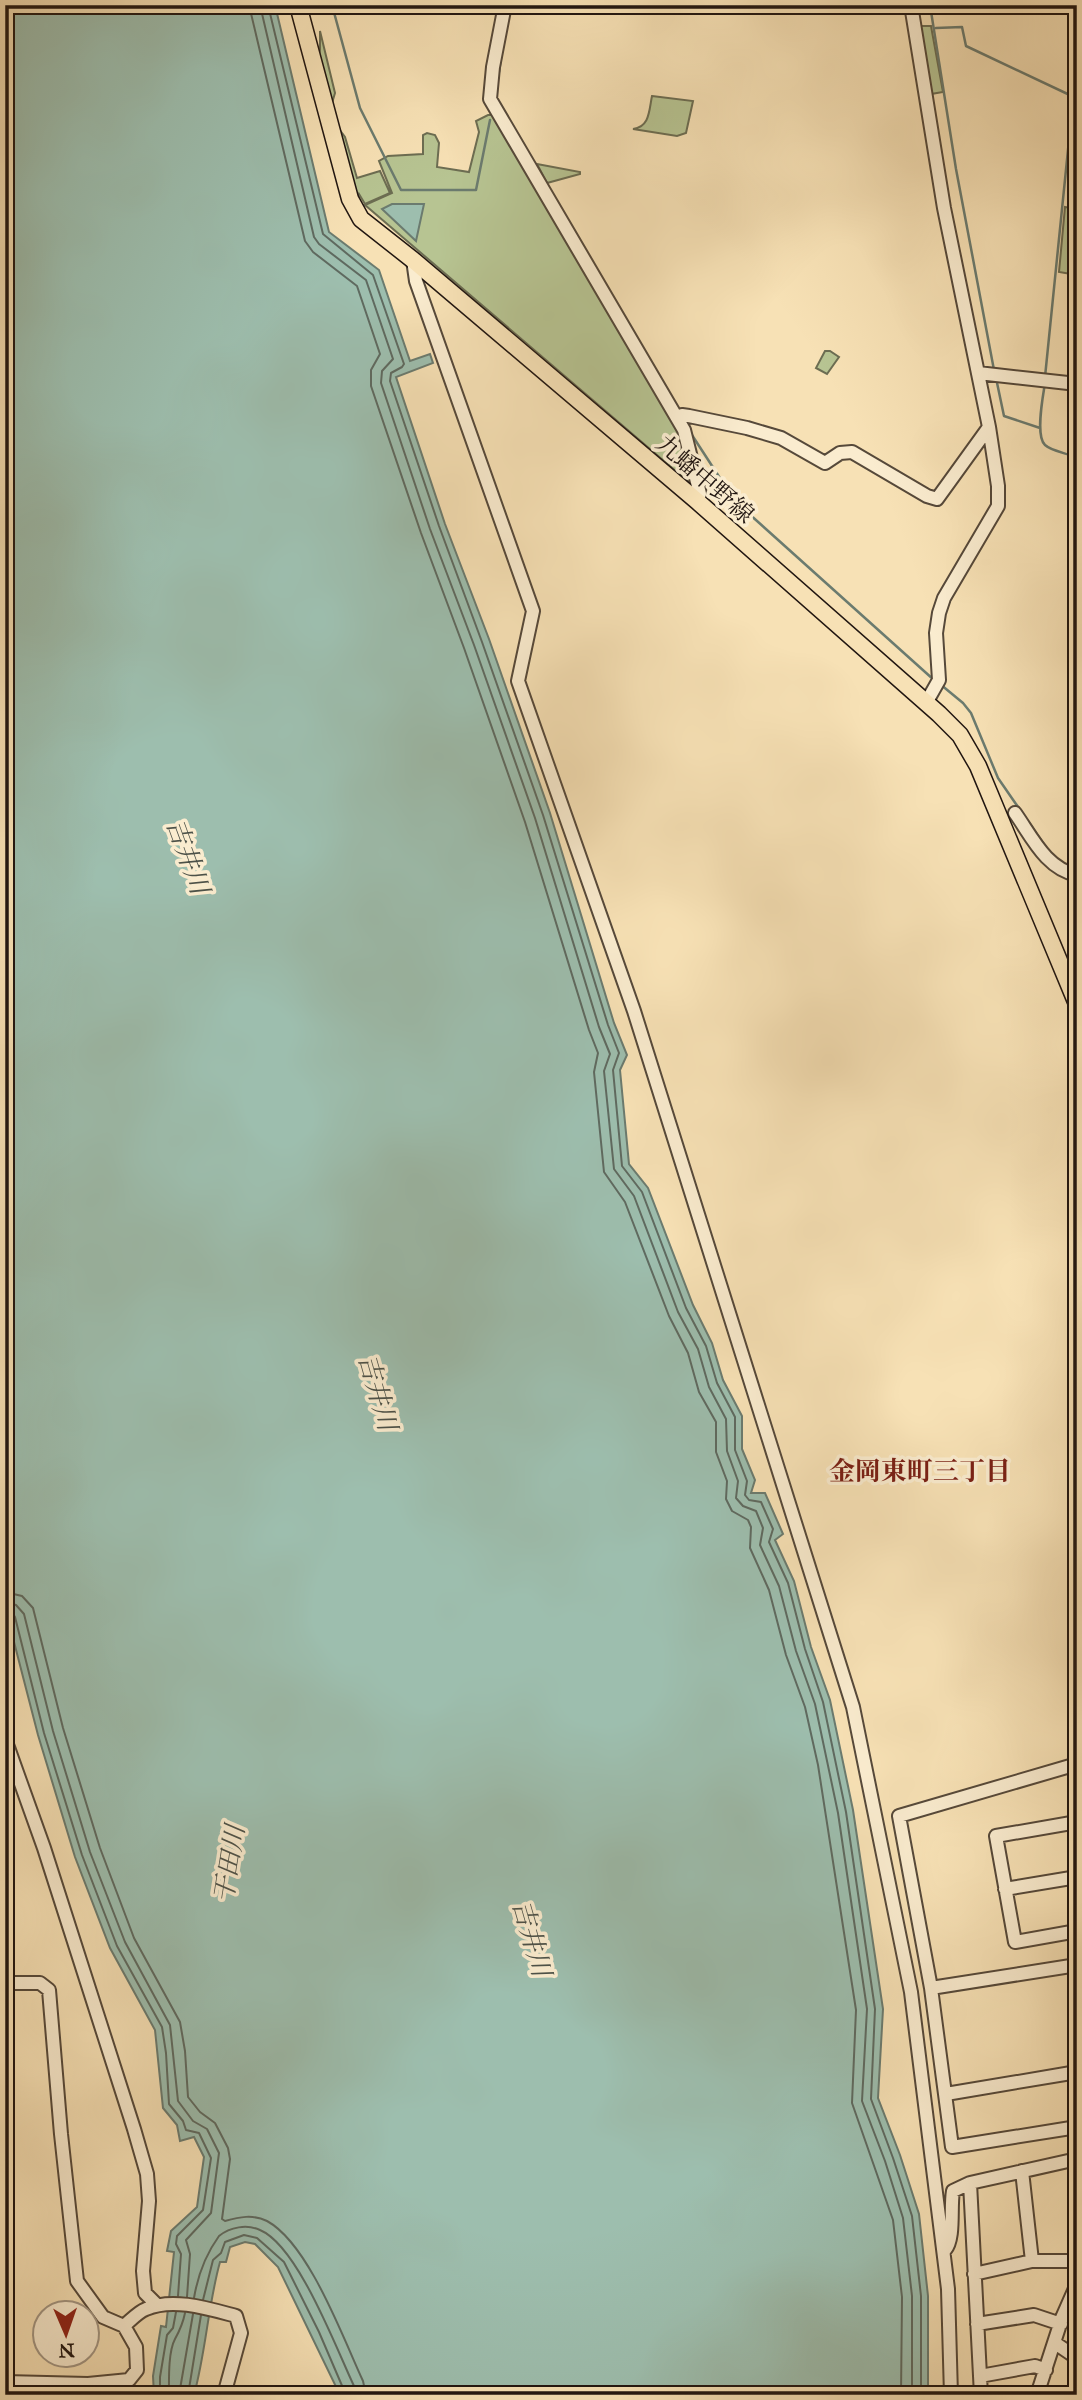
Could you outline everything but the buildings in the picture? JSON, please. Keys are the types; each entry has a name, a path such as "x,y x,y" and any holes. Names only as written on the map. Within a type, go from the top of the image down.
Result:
{"main road":[{"name":"九蟠中野線","path":"298,5 353,207 361,219 697,501 960,735 978,766 1077,1004"}],"street":[{"path":"505,5 490,99 679,416 695,470 699,494 697,501"},
{"path":"911,5 944,208 981,373 998,486 998,506 956,576 939,612 936,633 938,683 926,703"},
{"path":"413,260 416,281 533,611 518,681 634,1012 853,1707 911,1992 948,2289 951,2395"},
{"path":"981,373 1077,384"},
{"path":"679,416 747,428 781,438 825,463 840,453 852,452 927,496 937,499 989,427"},
{"path":"1015,813 1049,862 1058,869 1077,875"},
{"path":"5,1739 44,1848 147,2174 149,2202 143,2271 145,2293 163,2304"},
{"path":"1077,1764 899,1815 931,1988 953,2147 1077,2127"},
{"path":"1077,1822 996,1836 1015,1942 1077,1931"},
{"path":"1005,1889 1077,1877"},
{"path":"931,1988 1077,1965"},
{"path":"5,1983 40,1983 48,1990 77,2281 103,2317 124,2326 136,2347 137,2370 129,2380 88,2384 5,2382"},
{"path":"946,2094 1077,2072"},
{"path":"944,2251 950,2244 953,2191 959,2186 1077,2159"},
{"path":"1022,2171 1032,2261"},
{"path":"970,2183 981,2395"},
{"path":"974,2274 1032,2261 1077,2261"},
{"path":"1037,2395 1077,2284"},
{"path":"124,2326 143,2310 163,2304 214,2310 236,2316 241,2333 223,2395"},
{"path":"977,2324 1034,2315 1061,2324"},
{"path":"1055,2343 1077,2358"},
{"path":"980,2376 1035,2366 1046,2370"}],"green space":[{"path":"919,26 931,26 943,92 931,94"},
{"path":"320,31 335,93 330,110 318,57"},
{"path":"652,96 693,101 686,133 677,136 633,129 639,128 646,121"},
{"path":"494,115 682,434 692,485 365,205 392,193 379,161 388,156 423,154 423,135 427,133 435,135 439,143 437,167 469,172 479,132 476,121"},
{"path":"333,121 345,137 357,178 380,171 390,193 365,204 359,194 357,201"},
{"path":"537,164 580,172 580,174 547,183"},
{"path":"1065,207 1077,209 1077,275 1059,272"},
{"path":"825,351 839,357 827,374 816,368"}],"water":[{"path":"5,5 275,5 329,232 379,270 410,361 430,354 433,363 396,377 445,524 550,813 614,1023 627,1055 620,1070 629,1164 648,1188 693,1305 712,1343 723,1380 742,1416 742,1449 755,1480 751,1493 765,1493 783,1534 775,1540 794,1581 811,1647 830,1700 853,1810 883,2009 878,2098 919,2214 928,2296 928,2395 340,2395 278,2267 255,2244 245,2242 230,2247 226,2262 220,2262 194,2395 154,2395 153,2376 161,2326 166,2327 174,2252 167,2251 171,2231 197,2207 204,2157 194,2137 180,2141 177,2125 163,2108 155,2030 110,1948 75,1857 38,1735 5,1607"},
{"path":"392,204 424,204 416,241 382,209"}],"waterway":[{"path":"332,5 360,108 401,190 476,190 490,120"},
{"path":"930,5 956,169 994,370"},
{"path":"936,28 962,27 966,46 1074,97"},
{"path":"499,72 502,51"},
{"path":"1045,377 1077,61"},
{"path":"996,378 1004,416 1040,428"},
{"path":"1045,383 1040,416 1042,440 1048,447 1077,458"},
{"path":"690,432 729,492 747,512 934,680"},
{"path":"940,684 971,713 998,778 1045,846"}],"district":[{"name":"金岡東町三丁目","path":"920,1471"}],"water label":[{"name":"吉井川","path":"188,856"},
{"name":"吉井川","path":"378,1392"},
{"name":"干田川","path":"229,1864"},
{"name":"吉井川","path":"532,1938"}]}
